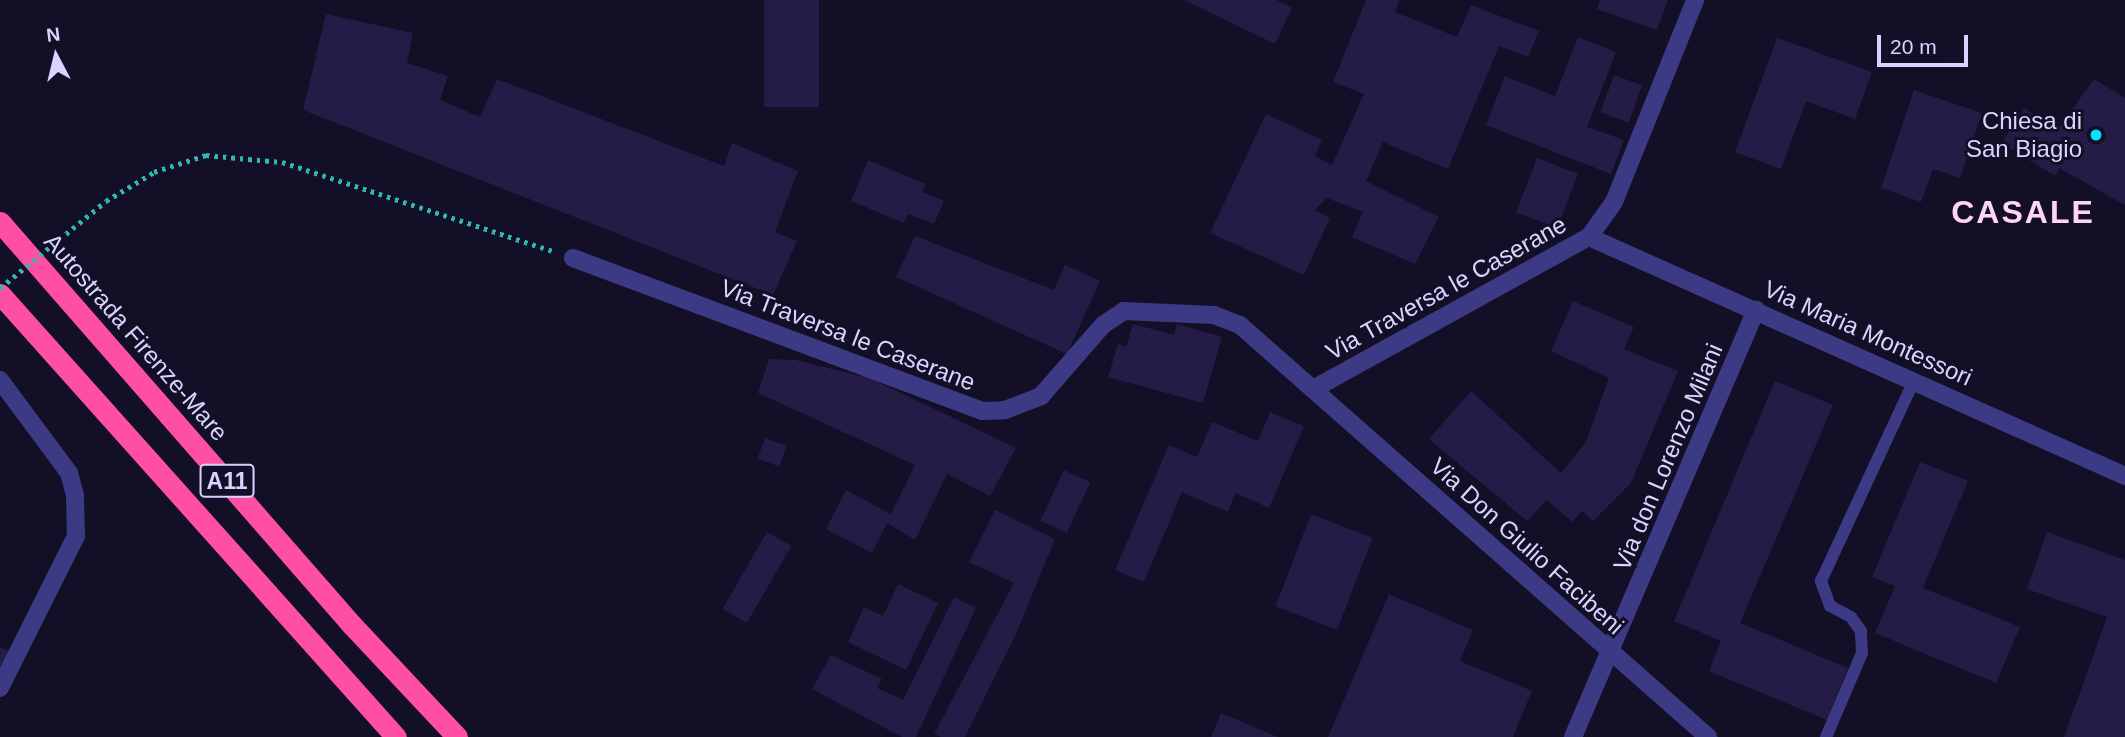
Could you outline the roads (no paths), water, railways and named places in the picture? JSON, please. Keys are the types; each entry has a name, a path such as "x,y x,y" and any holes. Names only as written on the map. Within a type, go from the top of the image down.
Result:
{"highway":[{"name":"Autostrada Firenze-Mare","path":"0,222 351,624 457,737"},
{"name":"A11","path":"0,294 396,737"}],"street":[{"name":"Via Traversa le Caserane","path":"573,258 982,411 1005,410 1041,396 1113,315 1143,309 1214,315 1240,325 1315,388 1589,237 1614,202 1695,0"},
{"name":"Via Maria Montessori","path":"1589,237 2125,476"},
{"name":"Via don Lorenzo Milani","path":"1573,737 1756,310"},
{"path":"0,380 69,473 75,496 76,536 0,688"},
{"name":"Via Don Giulio Facibeni","path":"1315,388 1608,653 1708,737"}],"lane":[{"path":"1826,737 1862,653 1861,631 1851,617 1830,606 1821,581 1914,381"}],"place":[{"name":"Chiesa di San Biagio","path":"2096,135"}],"district":[{"name":"CASALE","path":"2023,212"}]}
